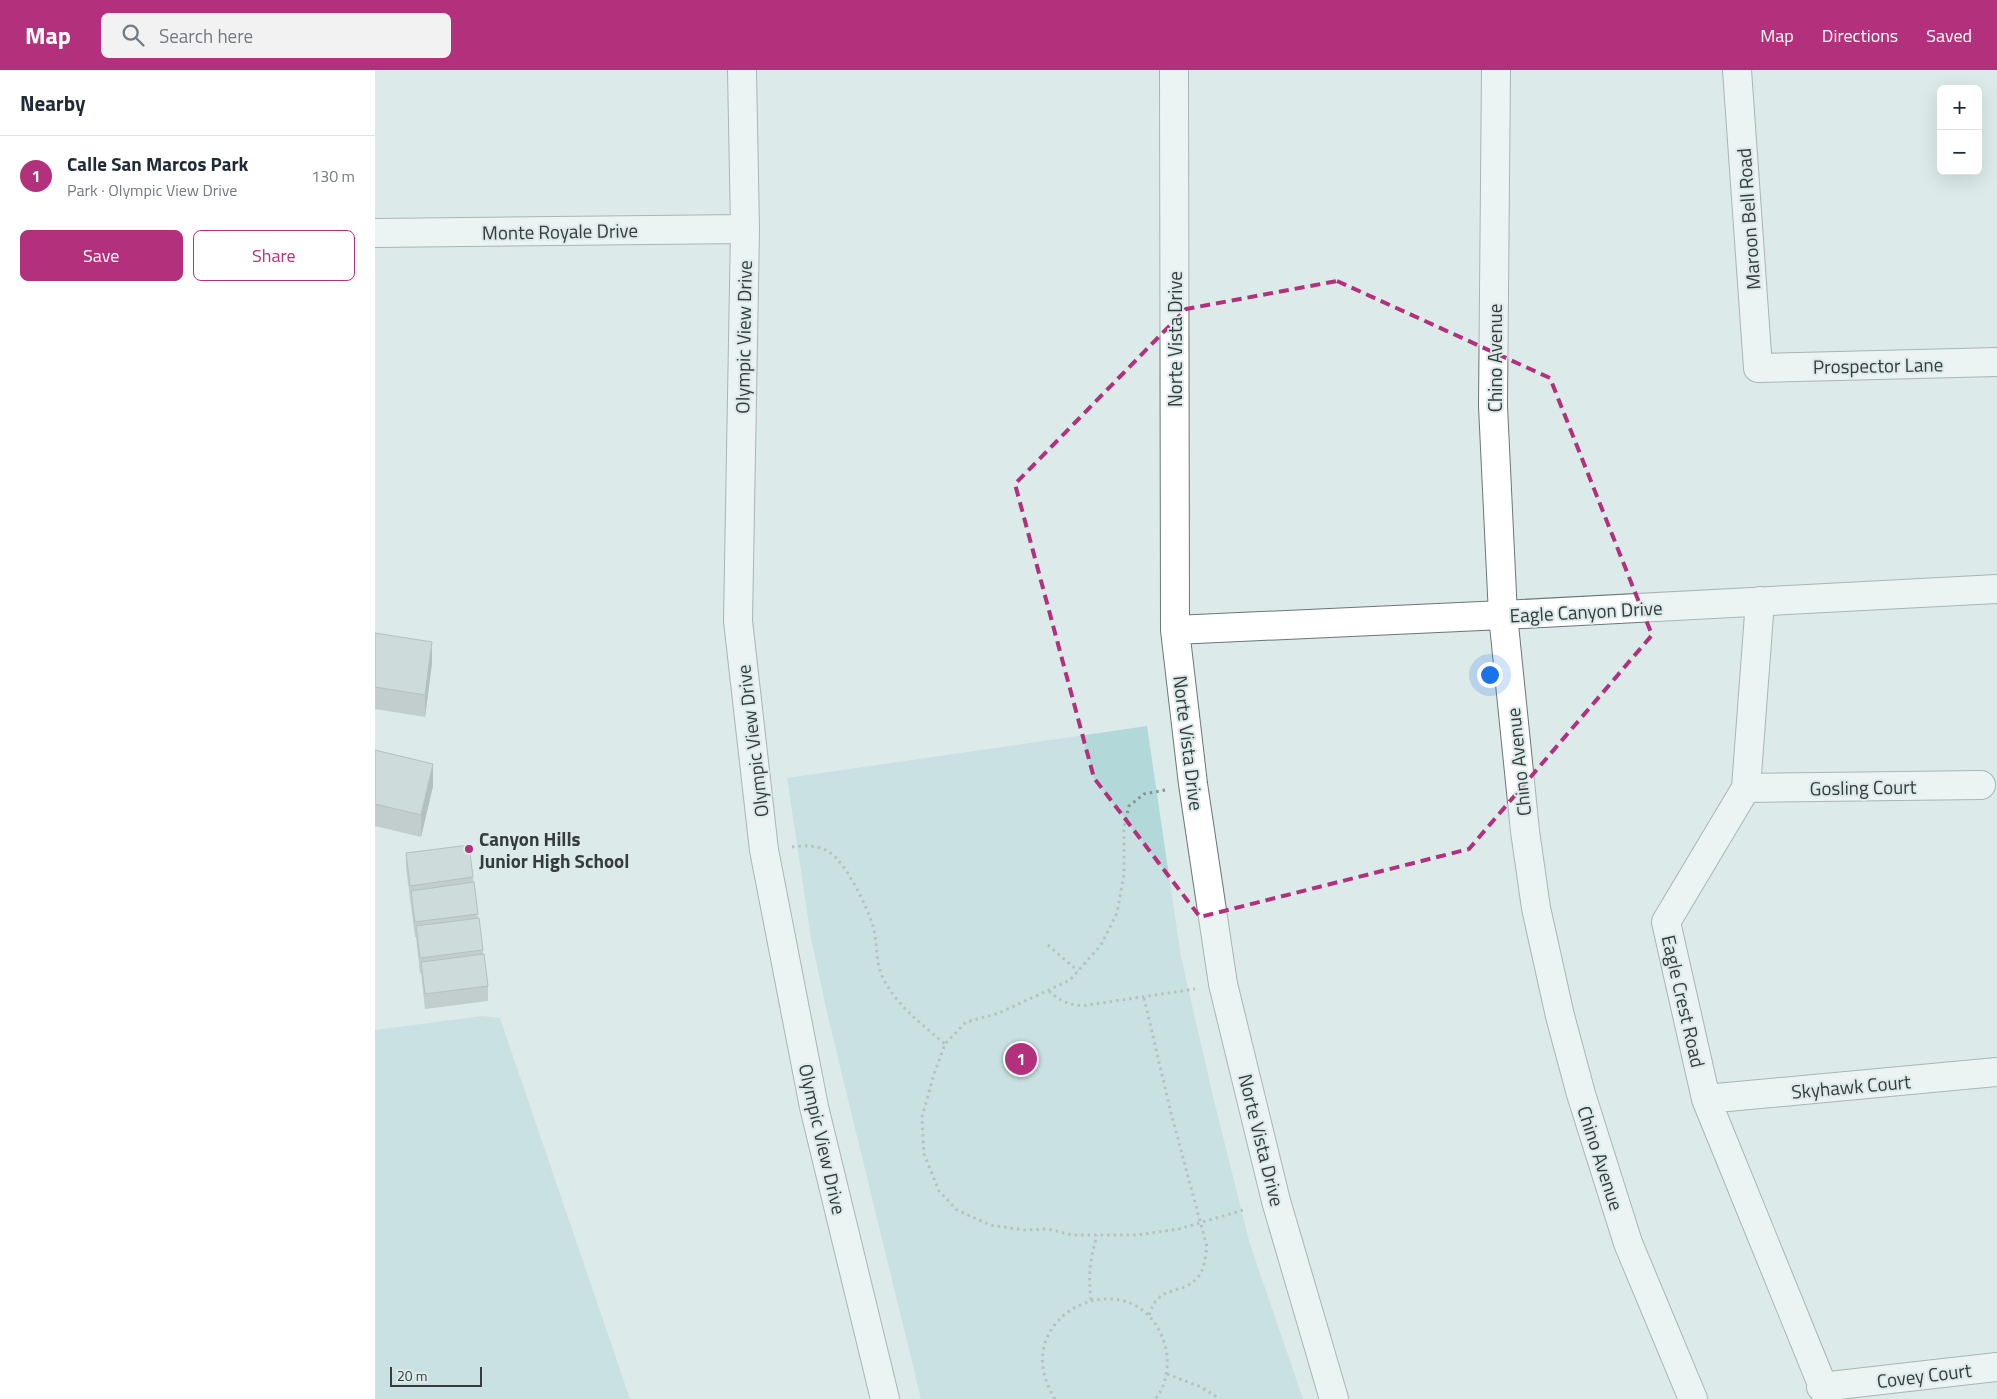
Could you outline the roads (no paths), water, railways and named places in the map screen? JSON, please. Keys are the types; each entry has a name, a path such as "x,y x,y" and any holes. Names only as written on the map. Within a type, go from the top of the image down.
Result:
{"street":[{"name":"Olympic View Drive","path":"742,70 745,229 737,622 764,850 814,1107 885,1399"},
{"name":"Norte Vista Drive","path":"1174,70 1175,630 1193,784 1223,984 1276,1201 1334,1399"},
{"name":"Chino Avenue","path":"1496,70 1493,406 1503,615 1530,870 1536,908 1560,1016 1581,1094 1628,1243 1693,1399"},
{"name":"Maroon Bell Road","path":"1737,70 1758,368"},
{"name":"Monte Royale Drive","path":"375,233 745,229"},
{"name":"Prospector Lane","path":"1758,368 1997,362"},
{"name":"Eagle Canyon Drive","path":"1175,630 1997,589"},
{"name":"Eagle Crest Road","path":"1760,601 1746,788 1666,922 1706,1099 1825,1393"},
{"name":"Gosling Court","path":"1746,788 1981,785"},
{"name":"Skyhawk Court","path":"1706,1099 1997,1072"},
{"name":"Covey Court","path":"1825,1393 1997,1367"}],"place":[{"name":"Canyon Hills Junior High School","path":"469,849"},
{"name":"Calle San Marcos Park","path":"1021,1059"}]}
